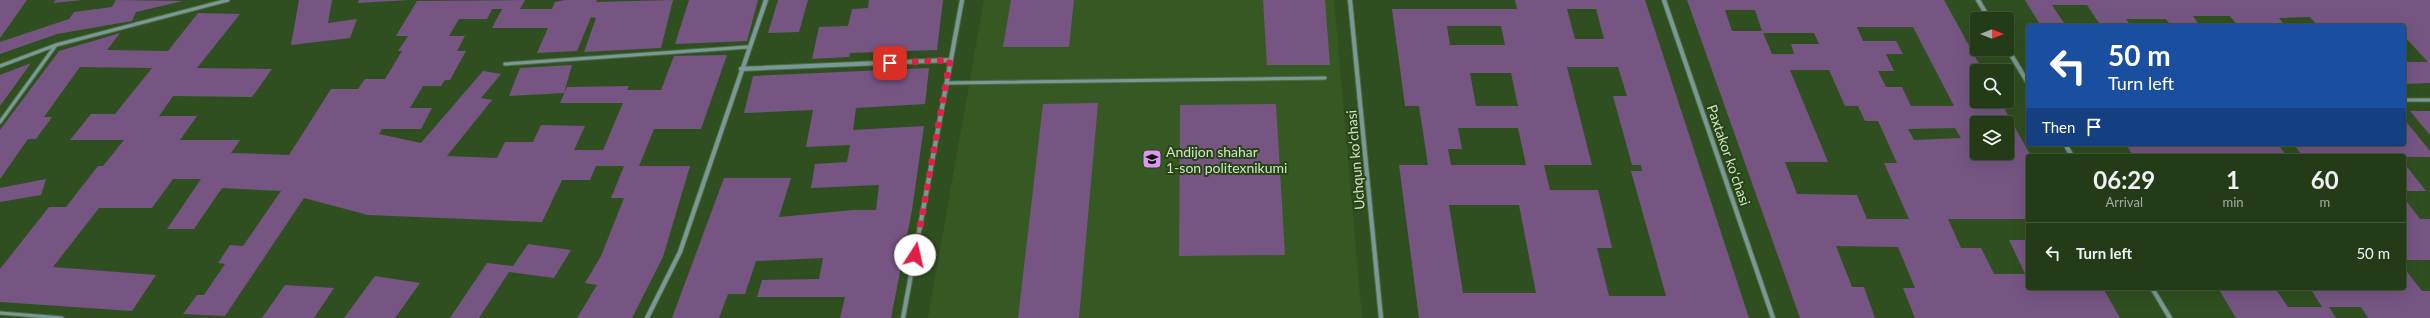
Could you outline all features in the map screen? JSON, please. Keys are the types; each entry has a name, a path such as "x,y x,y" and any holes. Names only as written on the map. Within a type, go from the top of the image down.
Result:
{"street":[{"path":"648,318 680,252 748,47 766,0"},
{"path":"903,318 962,0"},
{"name":"Uchqun koʻchasi","path":"1350,0 1381,318"},
{"name":"Paxtakor koʻchasi","path":"1664,0 1773,318"},
{"path":"1978,0 1985,12"},
{"path":"2012,56 2026,80"},
{"path":"741,69 950,60"},
{"path":"2153,290 2170,318"}],"lane":[{"path":"0,66 56,45 228,0"},
{"path":"0,122 56,45"},
{"path":"505,64 748,47"},
{"path":"946,83 1145,79 1325,78"},
{"path":"2406,100 2430,100"},
{"path":"0,313 62,318"}],"shaded area":[{"name":"Andijon shahar 1-son politexnikumi","path":"984,0 1334,0 1362,318 928,318"}],"building":[{"path":"0,0 27,0 0,38"},
{"path":"56,0 83,0 53,3"},
{"path":"116,0 183,1 136,12 132,21 57,34 0,54 0,42 69,19 74,12 112,7"},
{"path":"299,0 332,0 328,23 357,19 350,38 291,45"},
{"path":"359,0 409,0 358,3"},
{"path":"525,0 520,9 552,9 555,2 565,0 597,0 596,2 673,0 661,48 584,52 596,18 591,17 577,51 537,53 548,28 492,28 502,9 492,9 487,19 459,19 449,36 465,36 457,51 466,51 450,80 445,80 441,86 423,86 410,108 432,108 421,129 382,129 379,134 421,143 483,71 501,74 481,98 492,100 447,156 497,158 505,142 533,142 541,125 585,126 574,150 603,150 623,103 560,103 567,87 629,86 627,90 661,90 674,56 727,55 701,129 654,129 639,166 690,166 663,257 632,318 577,318 597,285 585,283 601,256 624,198 611,198 624,166 596,166 590,180 562,180 542,222 368,215 304,198 225,316 183,314 197,295 204,295 225,264 218,263 230,245 243,246 281,191 222,188 194,229 167,229 201,179 173,179 152,208 99,208 53,267 156,275 132,311 0,302 0,269 49,207 66,207 98,166 103,166 124,140 70,140 91,114 115,114 152,68 80,67 44,117 52,117 36,139 28,139 0,179 0,130 59,51 120,33 107,50 168,51 198,13 240,14 197,68 272,69 252,97 173,96 159,116 197,116 180,140 240,140 231,153 289,155 331,89 358,89 365,79 385,79 402,51 398,51 408,36 396,36 417,1"},
{"path":"689,0 758,0 747,41 675,44"},
{"path":"778,0 808,0 799,32 768,33"},
{"path":"869,0 943,0 937,50 850,53 849,57 812,59 819,27 848,26 852,9 868,8"},
{"path":"1011,0 1074,0 1069,47 1003,47"},
{"path":"1263,0 1325,0 1330,65 1267,65"},
{"path":"1515,0 1645,0 1749,318 1419,318 1399,165 1428,165 1419,106 1405,106 1392,9 1517,9","holes":["1567,9 1596,9 1604,39 1575,39","1447,26 1501,26 1505,45 1450,45","1567,67 1618,67 1627,96 1613,96 1632,165 1641,165 1642,171 1631,171 1666,296 1609,296 1597,248 1612,248 1598,190 1550,190 1544,165 1592,165","1470,73 1511,73 1518,106 1476,106","1458,128 1518,128 1526,165 1451,165 1448,149 1462,149","1449,205 1519,205 1536,293 1463,293"]},
{"path":"1687,0 1944,0 1970,47 1970,56 1975,56 1979,64 1970,64 1970,108 2004,108 2008,116 1970,116 1970,160 2014,160 2014,126 2030,154 2026,154 2026,219 1948,219 1961,248 1981,248 1994,274 2025,274 2009,240 2026,240 2026,290 2104,290 2120,318 1915,318 1903,288 1915,288 1898,247 1836,246 1852,287 1864,287 1875,318 1800,318","holes":["1725,10 1755,10 1762,31 1732,31","1857,27 1913,27 1954,106 1911,106 1902,87 1886,87 1878,71 1894,71 1886,54 1903,54 1896,41 1863,41","1763,33 1814,33 1819,44 1791,44 1794,54 1772,54","1790,70 1829,70 1845,106 1858,106 1865,121 1878,121 1897,163 1884,163 1909,219 1867,219 1857,195 1797,194 1785,162 1828,162","1955,128 1961,138 1914,140 1908,129"]},
{"path":"2025,0 2430,0 2430,83 2406,84 2406,62 2428,62 2406,38 2406,24 2316,24 2310,17 2279,18 2284,24 2236,24 2230,16 2193,16 2199,24 2170,24 2166,19 2126,19 2130,24 2100,24 2087,5 2052,5 2065,24 2040,24"},
{"path":"31,63 0,106 0,75"},
{"path":"572,65 564,93 509,96 520,68"},
{"path":"929,68 925,104 856,108 853,130 924,126 912,210 891,318 840,318 845,297 757,297 762,280 819,279 823,258 756,261 745,294 728,294 719,318 672,318 724,178 791,178 779,217 853,210 876,210 879,185 811,188 815,164 847,162 850,145 806,147 813,110 744,113 753,76"},
{"path":"1098,103 1079,318 1018,318 1043,104"},
{"path":"1276,104 1285,255 1179,256 1180,105"},
{"path":"2410,111 2430,111 2430,135"},
{"path":"2406,121 2430,151 2430,157 2406,157 2406,154 2301,154 2295,146 2406,146"},
{"path":"2127,146 2280,146 2286,154 2132,154"},
{"path":"2406,166 2426,191 2406,191"},
{"path":"46,179 41,195 0,202 0,188"},
{"path":"2406,201 2420,219 2430,219 2430,260 2406,260"},
{"path":"528,244 571,250 554,278 509,272 479,318 450,318 487,263 513,266"},
{"path":"2406,271 2422,291 2430,291 2430,318 2368,318 2361,307 2329,307 2336,318 2236,318 2219,290 2276,290 2288,307 2322,307 2311,290 2406,290"},
{"path":"375,276 420,283 395,318 344,318"},
{"path":"285,285 334,288 314,318 262,318"}],"place":[{"name":"Andijon shahar 1-son politexnikumi","path":"1152,159"}],"route":[{"path":"890,63 950,60 915,255"}]}
